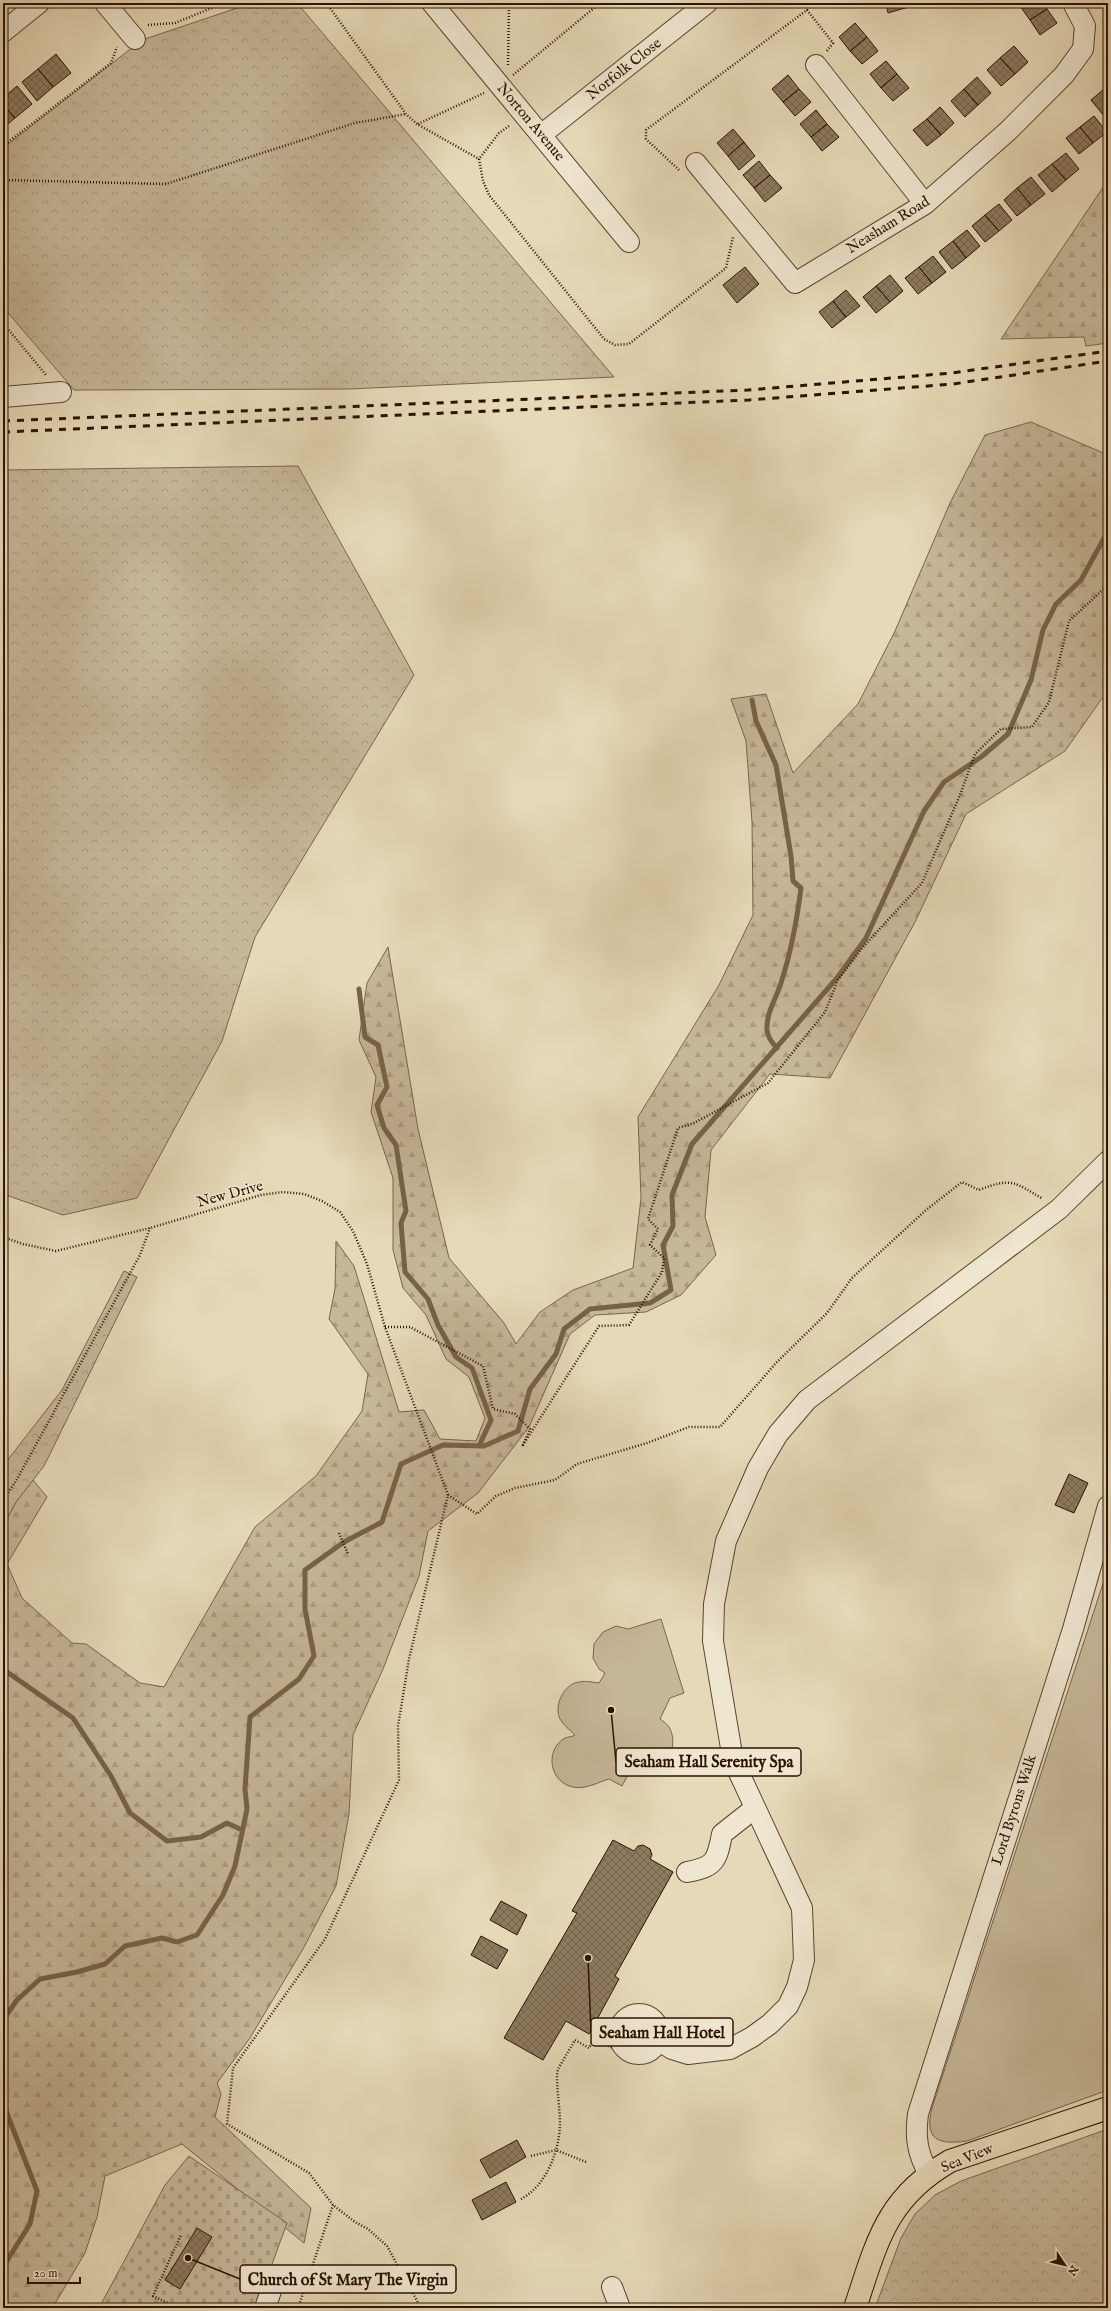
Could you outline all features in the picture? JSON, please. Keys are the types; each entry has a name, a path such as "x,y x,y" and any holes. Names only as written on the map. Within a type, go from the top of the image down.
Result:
{"main road":[{"name":"Sea View","path":"855,2308 875,2248 887,2220 911,2189 929,2174 950,2161 1108,2108"}],"street":[{"path":"105,3 131,34"},
{"name":"Norton Avenue","path":"432,3 630,242"},
{"name":"Norfolk Close","path":"541,135 707,3"},
{"name":"Neasham Road","path":"696,163 795,283 925,204 1008,131 1064,75 1082,48 1085,26 1073,3"},
{"path":"3,32 34,8"},
{"path":"816,65 925,204"},
{"path":"3,396 61,392"},
{"path":"658,2040 672,2049 688,2054 730,2049 752,2037 770,2024 788,2006 798,1987 804,1960 802,1908 732,1760 713,1641 714,1604 726,1541 758,1468 778,1434 807,1400 1059,1208 1108,1161"},
{"name":"Lord Byrons Walk","path":"929,2174 917,2149 915,2134 918,2114 1073,1629 1108,1506"},
{"path":"687,1872 704,1869 712,1864 719,1853 722,1834 755,1808"},
{"path":"636,2014 643,2014 655,2021 659,2034 658,2040 649,2051 643,2053 630,2051 623,2044 620,2034 624,2021 636,2014"},
{"path":"612,2287 620,2308"}],"path":[{"path":"3,146 111,63 131,34 152,24 175,23 224,3"},
{"path":"323,3 330,8 406,114 417,124 479,159"},
{"path":"330,8 332,3"},
{"path":"508,72 509,3"},
{"path":"696,163 678,170 646,139 646,130 807,10 811,3"},
{"path":"807,10 833,43 816,65"},
{"path":"3,180 166,184 355,123 406,114"},
{"path":"524,115 499,133 479,159 483,181 489,195 604,339 615,345 629,344 726,268 734,233 746,223"},
{"path":"3,323 61,392"},
{"path":"385,1327 410,1327 483,1366 493,1409 515,1414 530,1429 523,1445 599,1326 629,1325 662,1272 664,1258 650,1245 658,1228 648,1219 678,1128 694,1123 768,1082 825,1012 838,980 859,952 922,883 960,795 975,754 1001,729 1032,726 1049,702 1069,621 1108,585"},
{"path":"421,2308 387,2246 368,2229 355,2222 333,2205 309,2173 227,2124 233,2068 325,1939 399,1780 398,1726 409,1659 448,1495 476,1514 496,1496 515,1488 555,1480 577,1464 647,1443 689,1427 720,1427 776,1363 827,1313 852,1278 926,1210 962,1182 979,1190 999,1182 1014,1182 1045,1200"},
{"name":"New Drive","path":"3,1237 23,1244 56,1251 150,1228 261,1195 276,1193 304,1194 322,1200 340,1212 353,1231 367,1264 385,1327 448,1495"},
{"path":"3,1500 16,1481 136,1262 150,1228"},
{"path":"339,1533 348,1554"},
{"path":"521,2199 533,2190 545,2174 556,2150 560,2125 557,2075 558,2069 575,2040 589,2048 594,2039 619,2051 623,2044"},
{"path":"531,2156 556,2150 586,2162"},
{"path":"298,2308 333,2205"},
{"path":"178,2308 153,2296 181,2235"}],"green space":[{"path":"252,3 297,3 614,377 349,389 74,390 3,307 3,148 142,40"},
{"path":"1108,180 1108,343 1086,346 1084,337 1001,339"},
{"path":"1031,422 1108,455 1108,690 1065,751 966,814 915,922 830,1078 770,1074 711,1150 705,1217 716,1255 681,1295 646,1312 595,1315 570,1334 529,1427 478,1493 428,1531 419,1576 383,1669 353,1735 349,1814 336,1886 303,1949 250,2038 217,2083 221,2094 215,2117 311,2208 304,2243 182,2144 105,2176 97,2217 85,2253 56,2302 44,2308 3,2308 3,1526 16,1502 33,1480 47,1497 7,1564 22,1598 72,1643 86,1644 140,1683 164,1687 255,1527 316,1476 362,1411 368,1374 329,1319 335,1289 336,1241 354,1266 399,1412 424,1410 440,1439 476,1441 485,1418 469,1377 446,1359 426,1315 403,1288 393,1250 393,1178 371,1112 376,1077 359,1040 367,983 388,947 418,1129 449,1258 504,1323 516,1344 540,1312 573,1290 633,1268 641,1198 638,1117 719,985 753,915 752,822 746,741 731,699 766,694 793,773 858,704 895,631 950,503 985,435"},
{"path":"298,466 414,675 255,937 222,1041 137,1198 63,1215 3,1194 3,470"},
{"path":"124,1271 137,1277 44,1466 16,1502 3,1526 3,1466 62,1390"},
{"path":"1108,1568 1108,2090 967,2141 941,2141 932,2134 930,2127 932,2108"},
{"path":"661,1619 684,1693 670,1698 660,1719 668,1726 673,1738 672,1750 669,1756 662,1765 654,1769 647,1770 632,1767 622,1786 609,1779 577,1788 565,1784 559,1780 555,1774 552,1759 553,1752 563,1739 575,1735 563,1724 560,1719 558,1709 560,1698 570,1685 575,1683 584,1681 599,1683 605,1673 599,1669 593,1658 594,1644 603,1632 616,1626 628,1629"},
{"path":"1108,2129 1108,2308 875,2308 901,2238 915,2214 935,2195 961,2181"},
{"path":"189,2156 287,2223 256,2308 99,2308 165,2185"}],"building":[{"path":"886,3 904,3 905,8 888,13"},
{"path":"904,3 922,3 922,4 905,8"},
{"path":"1024,3 1043,3 1047,9 1030,20 1020,6"},
{"path":"1047,9 1057,23 1040,35 1030,20"},
{"path":"855,23 867,37 850,51 839,37"},
{"path":"867,37 878,51 862,64 850,51"},
{"path":"1014,46 1028,62 1015,74 1000,58"},
{"path":"56,54 71,73 53,87 38,69"},
{"path":"1000,58 1015,74 1001,86 987,70"},
{"path":"886,61 897,74 881,88 870,74"},
{"path":"38,69 53,87 37,101 22,82"},
{"path":"897,74 909,88 893,101 881,88"},
{"path":"788,75 799,89 783,102 772,89"},
{"path":"977,77 991,93 978,105 964,89"},
{"path":"17,86 32,104 15,118 3,104 3,98"},
{"path":"799,89 811,102 795,116 783,102"},
{"path":"964,89 978,105 965,117 951,101"},
{"path":"1104,89 1108,93 1108,113 1104,116 1091,100"},
{"path":"3,104 15,118 3,128"},
{"path":"940,107 954,123 941,135 927,119"},
{"path":"816,110 827,124 811,137 800,124"},
{"path":"1094,116 1107,132 1093,143 1080,127"},
{"path":"927,119 941,135 927,146 913,130"},
{"path":"827,124 839,137 822,151 811,137"},
{"path":"1080,127 1093,143 1079,154 1066,138"},
{"path":"733,129 744,142 728,156 717,143"},
{"path":"744,142 755,156 739,170 728,156"},
{"path":"1066,153 1079,169 1066,180 1052,164"},
{"path":"759,161 770,175 754,188 743,175"},
{"path":"1052,164 1066,180 1052,192 1038,175"},
{"path":"770,175 782,188 765,202 754,188"},
{"path":"1031,177 1045,194 1031,205 1017,188"},
{"path":"1017,188 1031,205 1017,216 1004,200"},
{"path":"999,204 1012,220 999,231 985,215"},
{"path":"985,215 999,231 985,242 972,226"},
{"path":"967,230 980,246 966,258 953,241"},
{"path":"953,241 966,258 952,269 939,252"},
{"path":"933,256 946,272 932,283 919,267"},
{"path":"745,267 759,284 737,303 723,285"},
{"path":"919,267 932,283 918,294 905,278"},
{"path":"890,275 903,291 890,302 876,286"},
{"path":"876,286 890,302 876,313 863,297"},
{"path":"846,290 860,306 846,317 833,301"},
{"path":"833,301 846,317 832,328 819,312"},
{"path":"1069,1474 1088,1483 1074,1513 1055,1505"},
{"path":"613,1840 634,1851 638,1846 643,1845 650,1849 652,1855 650,1859 673,1872 615,1976 619,1979 589,2034 566,2021 543,2060 504,2038 577,1913 572,1911"},
{"path":"501,1901 527,1915 517,1935 490,1920"},
{"path":"481,1936 508,1950 497,1969 471,1955"},
{"path":"517,2140 526,2157 490,2178 480,2160"},
{"path":"506,2182 516,2202 482,2220 472,2200"},
{"path":"197,2228 212,2237 180,2289 165,2280"}],"waterway":[{"path":"3,2020 17,2000 40,1979 77,1972 105,1964 125,1946 162,1938 177,1942 197,1935 223,1895 235,1866 247,1809 245,1789 250,1717 299,1679 314,1656 305,1609 305,1570 344,1542 382,1522 401,1464 443,1445 484,1446 518,1431 530,1389 556,1354 564,1329 590,1309 650,1303 671,1290 663,1245 673,1226 672,1195 692,1144 837,978 866,938 924,811 944,782 981,757 1008,734 1031,680 1043,630 1056,604 1081,580 1108,531"},
{"path":"752,700 756,721 776,765 791,856 793,881 801,888 791,948 767,1024 768,1035 777,1048"},
{"path":"359,989 365,1037 378,1045 387,1087 377,1105 384,1128 396,1145 406,1211 401,1223 405,1272 428,1299 438,1325 456,1357 472,1368 491,1420 479,1446"},
{"path":"7,1672 73,1718 111,1776 130,1813 167,1841 201,1837 227,1823 242,1830"},
{"path":"3,2103 37,2191 30,2224 3,2267"}],"railway":[{"path":"3,421 748,390 952,373 1108,351"},
{"path":"3,432 749,400 953,384 1108,361"}],"place":[{"name":"Seaham Hall Serenity Spa","path":"611,1710"},
{"name":"Seaham Hall Hotel","path":"588,1958"},
{"name":"Church of St Mary The Virgin","path":"188,2258"}]}
